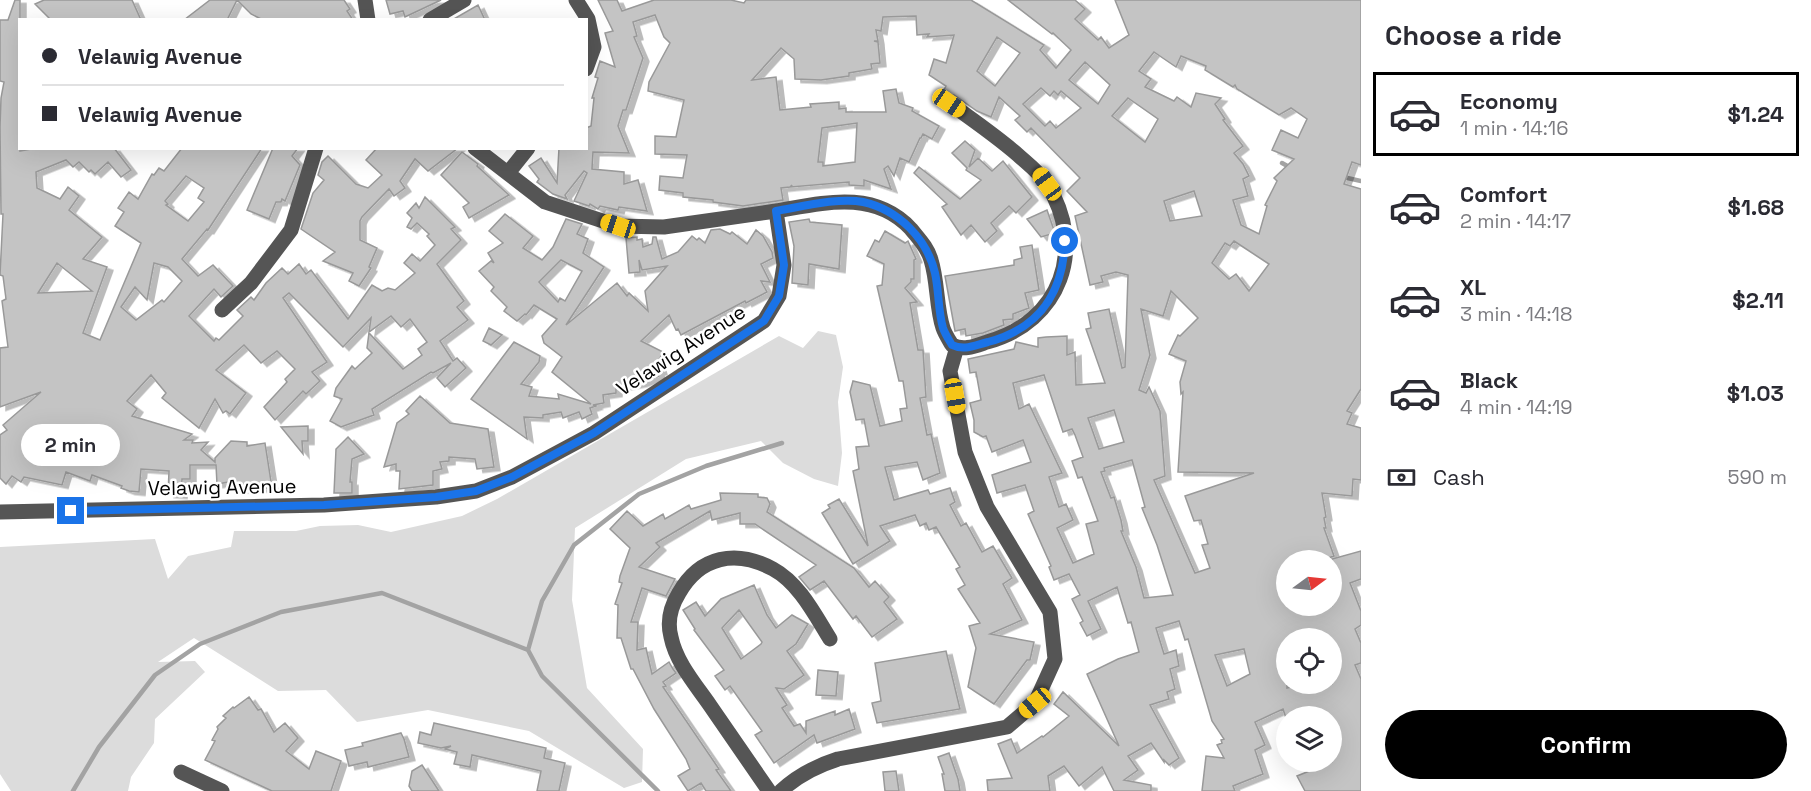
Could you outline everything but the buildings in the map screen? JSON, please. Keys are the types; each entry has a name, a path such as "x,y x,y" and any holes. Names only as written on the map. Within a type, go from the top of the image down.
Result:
{"street":[{"path":"365,0 368,18"},
{"path":"433,18 464,0"},
{"path":"576,0 587,18"},
{"path":"588,19 594,46 588,63"},
{"path":"478,150 529,192 545,202 618,226 664,227 823,203 862,202 884,210 904,222 922,242 931,257 943,328 952,345 964,348 998,339 1022,328 1038,315 1052,299 1060,281 1065,260 1065,241 1062,222 1054,199 1039,173 992,133 949,103"},
{"path":"222,310 251,283 291,230 315,150"},
{"path":"508,173 526,150"},
{"name":"Velawig Avenue","path":"0,512 324,505 436,497 476,491 512,477 594,433 764,321 779,296 784,265 776,211"},
{"path":"781,791 795,778 827,762 1007,727 1035,703 1055,659 1050,612 987,507 965,452 950,371 957,347"},
{"path":"769,791 687,672 674,648 669,621 673,603 684,584 706,564 726,558 743,558 775,570 789,582 830,639"},
{"path":"182,772 222,791"}],"shaded area":[{"path":"818,331 836,335 843,367 838,402 842,453 838,486 814,479 783,463 761,441 686,459 575,528 572,600 587,688 643,749 642,782 624,788 529,731 428,710 357,722 326,690 278,691 194,638 158,662 195,661 205,672 155,719 154,743 131,777 128,791 11,791 0,774 0,547 155,539 168,579 188,556 231,547 234,531 296,531 320,526 358,525 391,532 462,516 497,499 779,336 803,348"}],"waterway":[{"path":"1282,163 1291,168"},
{"path":"1343,177 1361,181"},
{"path":"73,791 99,747 155,675 200,644 281,612 382,593 528,650 542,601 574,545 639,494 706,466 782,443"},
{"path":"528,650 542,676 658,791"}],"route":[{"path":"71,511 324,505 436,497 476,491 512,477 594,433 764,321 779,296 784,265 776,211 823,203 862,202 884,210 904,222 922,242 931,257 943,328 952,345 964,348 998,339 1022,328 1038,315 1052,299 1060,281 1065,260 1065,241"}]}
